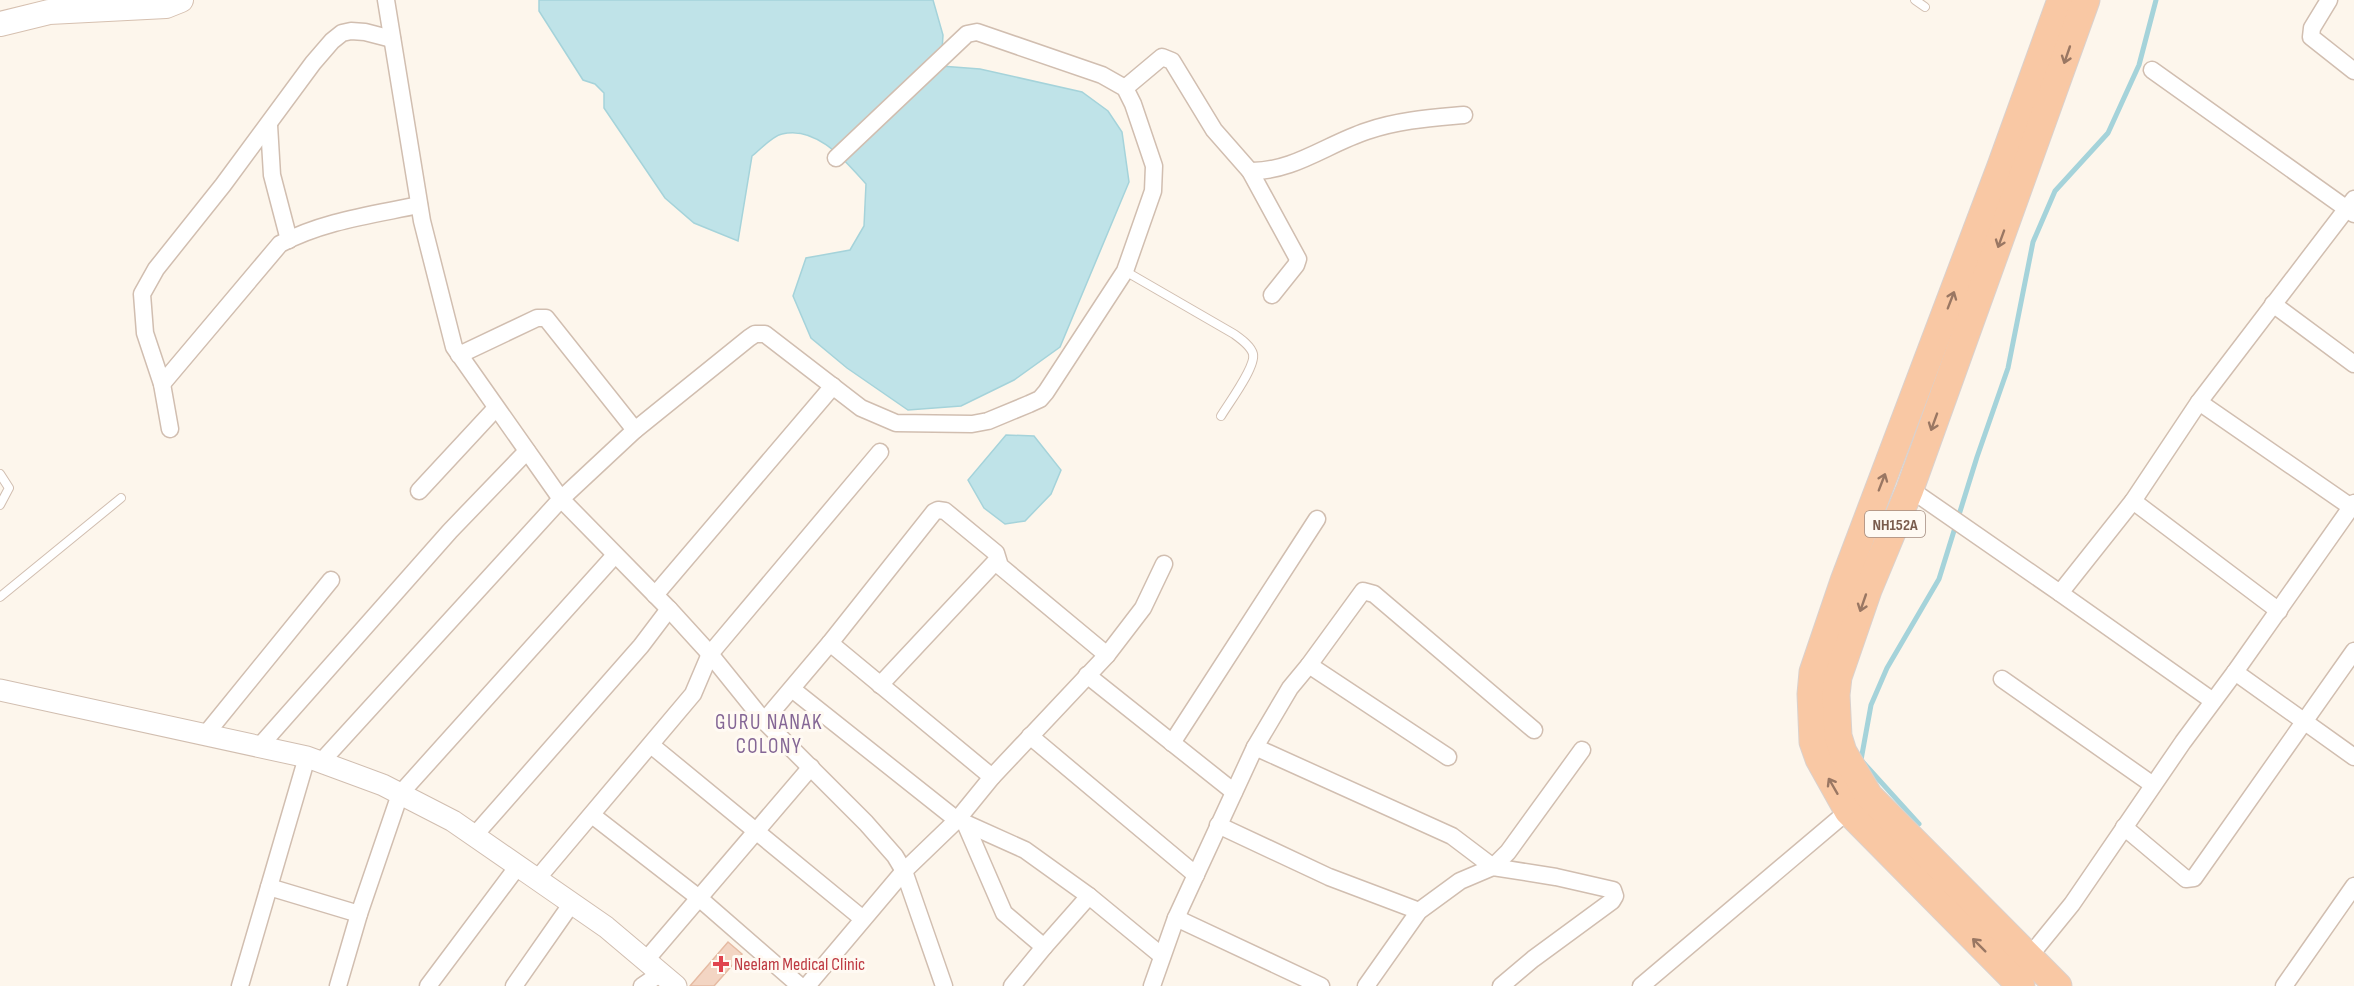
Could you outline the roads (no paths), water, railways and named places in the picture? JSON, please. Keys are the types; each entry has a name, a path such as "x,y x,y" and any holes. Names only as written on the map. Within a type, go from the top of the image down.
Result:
{"highway":[{"name":"NH152A","path":"2058,986 2015,976 1848,812 1818,759 1810,712 1813,672 1844,581 2001,166 2061,0"},
{"name":"NH152A","path":"2015,976 1869,796 1849,765 1838,736 1836,711 1838,677 1868,590 1910,489 2086,0"}],"main road":[{"path":"0,24 84,5 166,6 182,0"}],"street":[{"path":"386,0 419,205 454,347 561,499 669,609 796,756 811,767 895,856 904,872 944,986"},
{"path":"2328,0 2312,28 2311,37 2354,70"},
{"path":"170,429 162,384 145,333 142,294 156,269 269,124 313,63 342,33 365,32 392,39"},
{"path":"240,986 269,886 314,759 561,499 635,430 755,334 765,334 861,408 896,423 972,424 988,421 1040,399 1125,271 1153,191 1154,180 1154,166 1134,104 1125,88 1102,75 977,32 967,34 836,159"},
{"path":"1125,88 1162,57 1168,58 1214,130 1250,171 1298,261 1272,295"},
{"path":"2060,593 2133,501 2199,402 2273,304 2352,208 2152,70"},
{"path":"1250,171 1268,171 1288,166 1338,142 1400,122 1464,115"},
{"path":"269,124 272,175 289,240"},
{"path":"162,384 280,244 303,232 330,224 419,205"},
{"path":"2273,304 2354,364"},
{"path":"459,355 537,318 546,318 635,430"},
{"path":"655,595 833,386"},
{"path":"2015,976 2072,904 2213,700 2353,506 2199,402"},
{"path":"419,491 496,408"},
{"path":"259,747 450,531 527,451"},
{"path":"537,879 693,694 710,654 880,453"},
{"path":"1910,489 2213,700"},
{"path":"2133,501 2279,610"},
{"path":"764,721 830,643 934,512 938,510 945,511 996,553 1000,566 1107,655"},
{"path":"1172,743 1317,519"},
{"path":"338,986 359,914 400,794 615,555"},
{"path":"880,685 997,560"},
{"path":"807,986 904,872 961,821 992,777 1107,655 1143,608 1164,564"},
{"path":"204,735 331,580"},
{"path":"1152,986 1176,918 1255,747 1290,688 1363,591 1374,594 1533,730"},
{"path":"474,836 641,646 669,609"},
{"path":"830,643 992,777"},
{"path":"2124,828 2186,879 2191,880 2354,651"},
{"path":"1309,665 1448,757"},
{"path":"2235,672 2354,757"},
{"path":"1088,675 1234,792"},
{"path":"2002,679 2153,785"},
{"path":"792,689 961,821 1025,850 1089,897 1162,956"},
{"path":"0,690 314,759 383,785 453,821 606,927 661,973"},
{"path":"1030,736 1196,875"},
{"path":"651,745 863,919"},
{"path":"1255,747 1452,836 1493,867 1577,881 1609,888 1615,893 1612,901 1533,959 1502,986"},
{"path":"1372,984 1419,911 1460,881 1493,867 1508,852 1582,750"},
{"path":"642,986 661,973 699,898 811,767"},
{"path":"1641,986 1848,812"},
{"path":"591,815 699,898 800,986"},
{"path":"961,821 1004,913 1044,947"},
{"path":"1218,825 1329,877 1419,911"},
{"path":"429,986 518,866"},
{"path":"269,886 359,914"},
{"path":"2284,986 2354,886"},
{"path":"1011,986 1089,897"},
{"path":"514,986 572,903"},
{"path":"1176,918 1321,986"}],"lane":[{"path":"1916,0 1925,7"},
{"path":"1125,271 1234,334 1249,347 1253,354 1252,364 1221,416"},
{"path":"0,474 9,488 0,505"},
{"path":"0,597 121,498"}],"water":[{"path":"539,0 933,0 943,35 941,66 980,69 1082,92 1108,111 1122,132 1129,182 1060,347 1014,380 961,406 908,410 847,368 811,338 793,296 806,258 850,250 864,226 866,184 858,175 830,147 819,140 795,133 778,135 752,156 738,241 694,223 665,198 604,108 604,93 595,84 583,80 539,11"},
{"path":"1006,435 1034,436 1061,470 1051,494 1025,521 1005,524 984,508 968,480"}],"waterway":[{"path":"1919,824 1861,760 1871,705 1887,668 1939,579 1977,457 2008,368 2033,242 2055,191 2108,133 2139,65 2156,0"}],"place":[{"name":"Neelam Medical Clinic","path":"721,964"}],"district":[{"name":"GURU NANAK COLONY","path":"769,734"}]}
